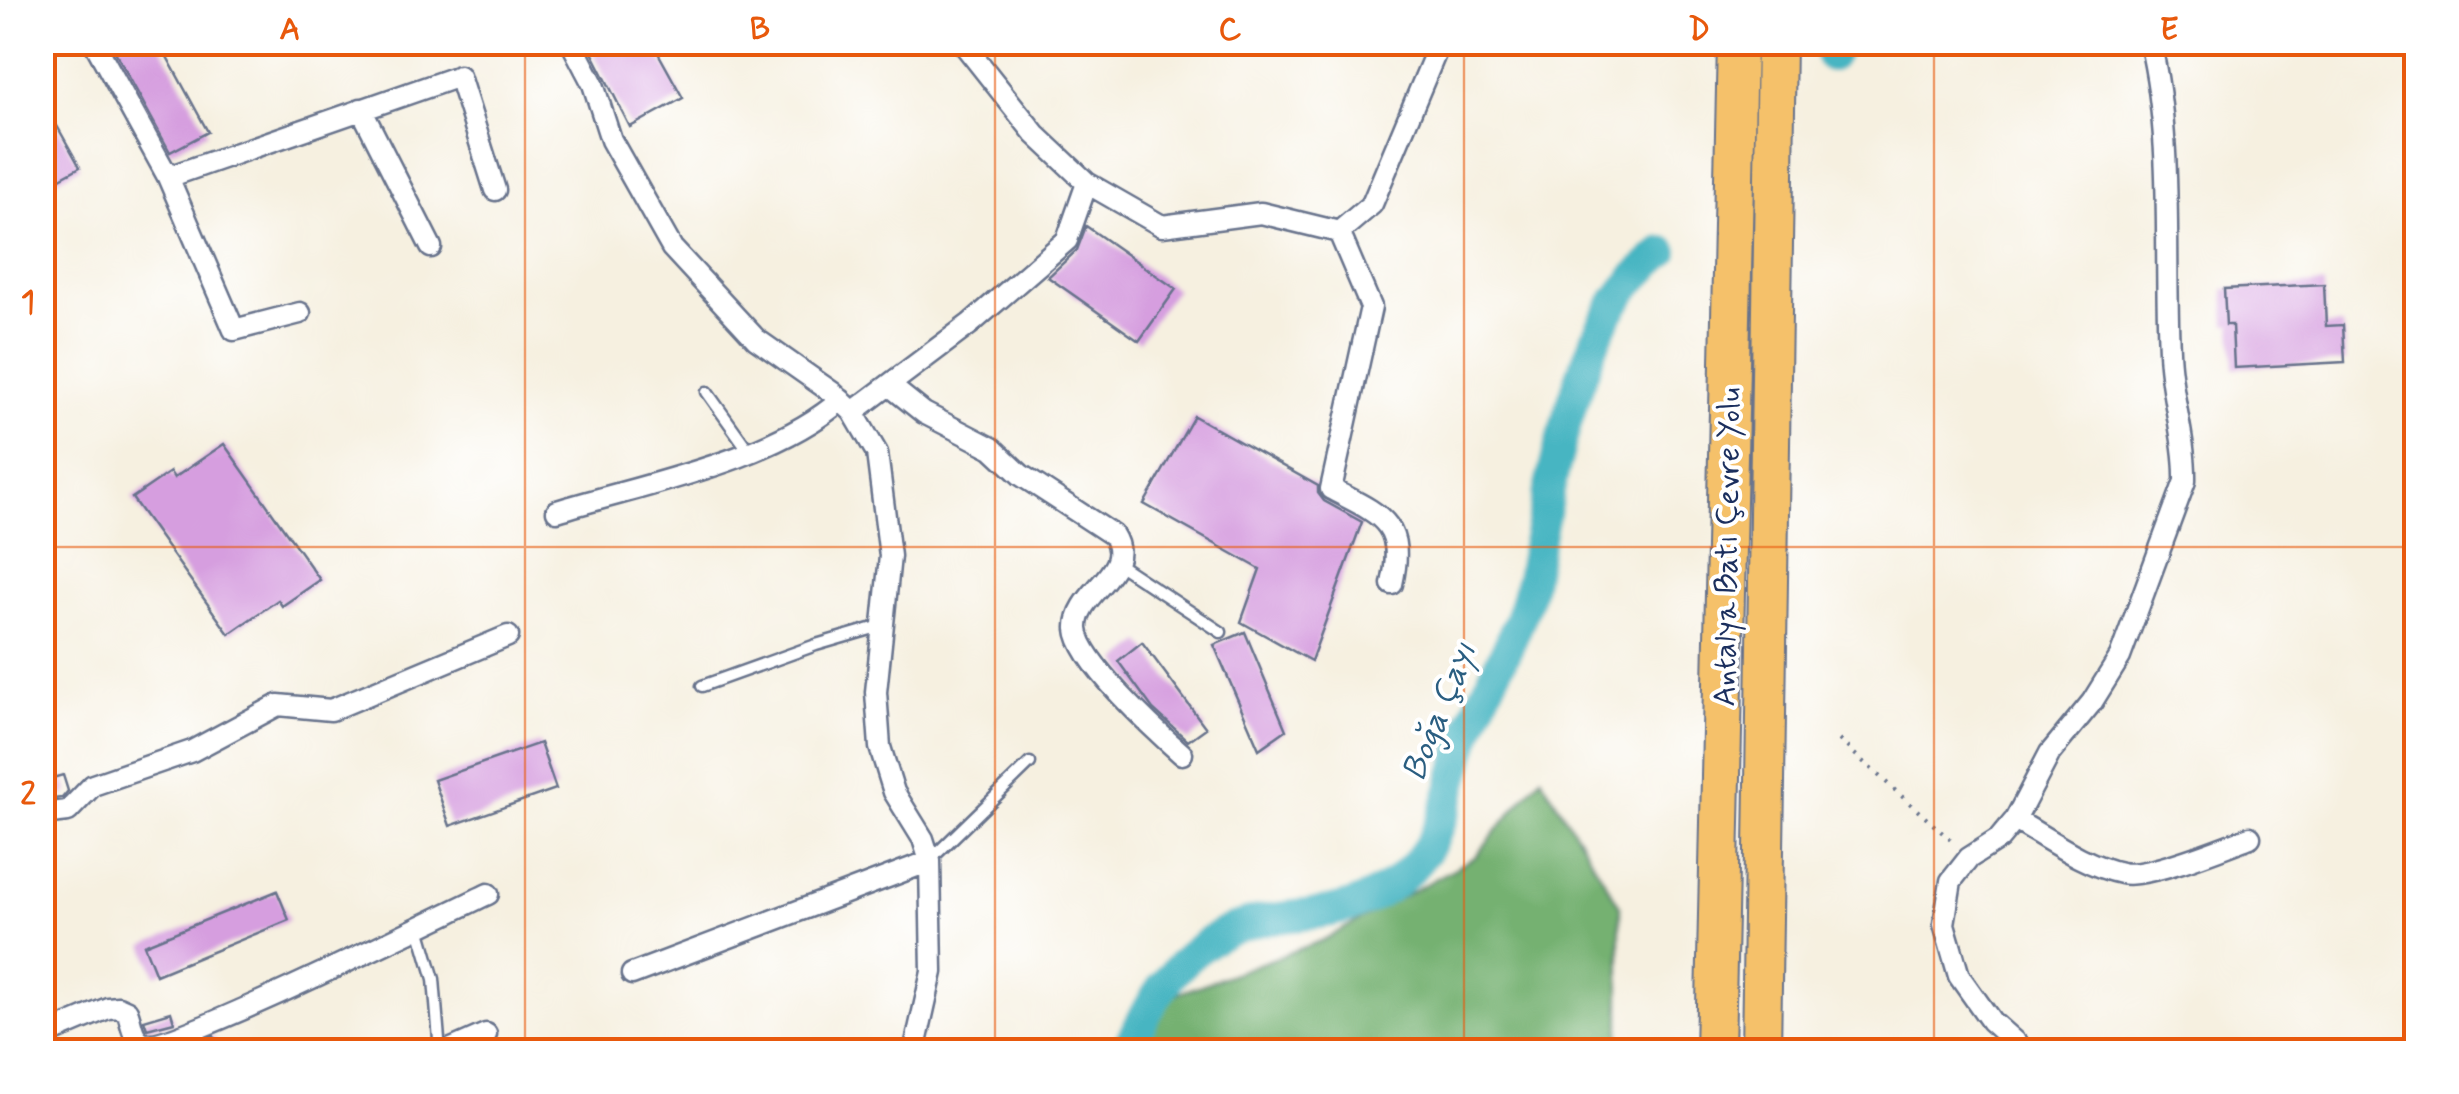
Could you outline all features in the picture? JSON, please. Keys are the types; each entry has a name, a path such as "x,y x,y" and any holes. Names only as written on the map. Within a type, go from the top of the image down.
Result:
{"highway":[{"name":"Antalya Batı Çevre Yolu","path":"1715,1052 1737,42"},
{"name":"Antalya Batı Çevre Yolu","path":"1761,1052 1776,42"}],"street":[{"path":"94,42 168,177 234,330 300,313"},
{"path":"571,42 593,84 611,140 672,248 756,339 847,406 877,453 890,556 876,692 880,747 894,792 923,839 930,861 932,972 914,1052"},
{"path":"962,42 1035,134 1087,183 1162,226 1261,213 1339,232"},
{"path":"1339,232 1372,204 1440,42"},
{"path":"2026,1052 1991,1021 1959,976 1944,924 1952,882 1969,858 1999,839 2016,820 2050,753 2092,702 2120,657 2185,482 2186,452 2169,357 2162,121 2150,42"},
{"path":"168,177 459,76 494,190"},
{"path":"361,109 430,247"},
{"path":"557,511 750,451 794,434 889,385 970,324 1067,240 1087,183"},
{"path":"1339,232 1371,307 1331,489 1386,519 1398,558 1392,584"},
{"path":"889,385 924,413 992,448 1021,475 1113,535 1119,548 1118,564 1083,605 1077,623 1079,637 1096,666 1151,727 1182,754"},
{"path":"42,814 68,810 93,785 192,751 278,705 331,710 508,636"},
{"path":"2016,820 2085,860 2125,874 2175,863 2250,837"},
{"path":"632,974 930,861"},
{"path":"42,1036 118,1007 127,1012 140,1042 150,1045 168,1040 236,1013 488,894"},
{"path":"443,1052 486,1034"}],"lane":[{"path":"707,392 750,451"},
{"path":"1118,564 1221,632"},
{"path":"702,686 816,645 883,626"},
{"path":"930,861 1030,763"},
{"path":"418,927 434,979 443,1052"}],"path":[{"path":"1839,740 1969,858"}],"green space":[{"path":"1541,777 1620,906 1620,1051 1134,1051 1149,1004 1321,941 1475,857"}],"building":[{"path":"110,42 159,42 208,132 170,152"},
{"path":"587,42 652,42 683,98 630,127"},
{"path":"42,99 80,167 42,188"},
{"path":"1086,226 1176,289 1139,341 1048,277 1077,250"},
{"path":"2324,284 2326,326 2343,325 2345,362 2234,368 2232,325 2226,325 2224,289"},
{"path":"1194,416 1318,486 1324,501 1362,522 1311,661 1241,622 1260,569 1144,504"},
{"path":"224,444 320,580 282,606 278,600 229,634 132,498 170,472 174,478"},
{"path":"1245,632 1286,730 1259,749 1214,645"},
{"path":"1142,642 1206,728 1188,741 1153,709 1118,661"},
{"path":"540,743 556,789 450,826 434,780"},
{"path":"63,775 68,791 62,798 42,800 42,781"},
{"path":"277,891 289,920 156,975 144,945"},
{"path":"171,1012 174,1022 147,1029 144,1020"},
{"path":"214,1036 219,1052 173,1052 206,1039"}],"waterway":[{"name":"Boğa Çayı","path":"1831,56 1839,42"},
{"name":"Boğa Çayı","path":"1125,1052 1163,986 1201,947 1243,925 1337,910 1369,898 1398,880 1431,842 1443,816 1467,735 1521,615 1559,449 1590,352 1621,295 1663,252"}]}
